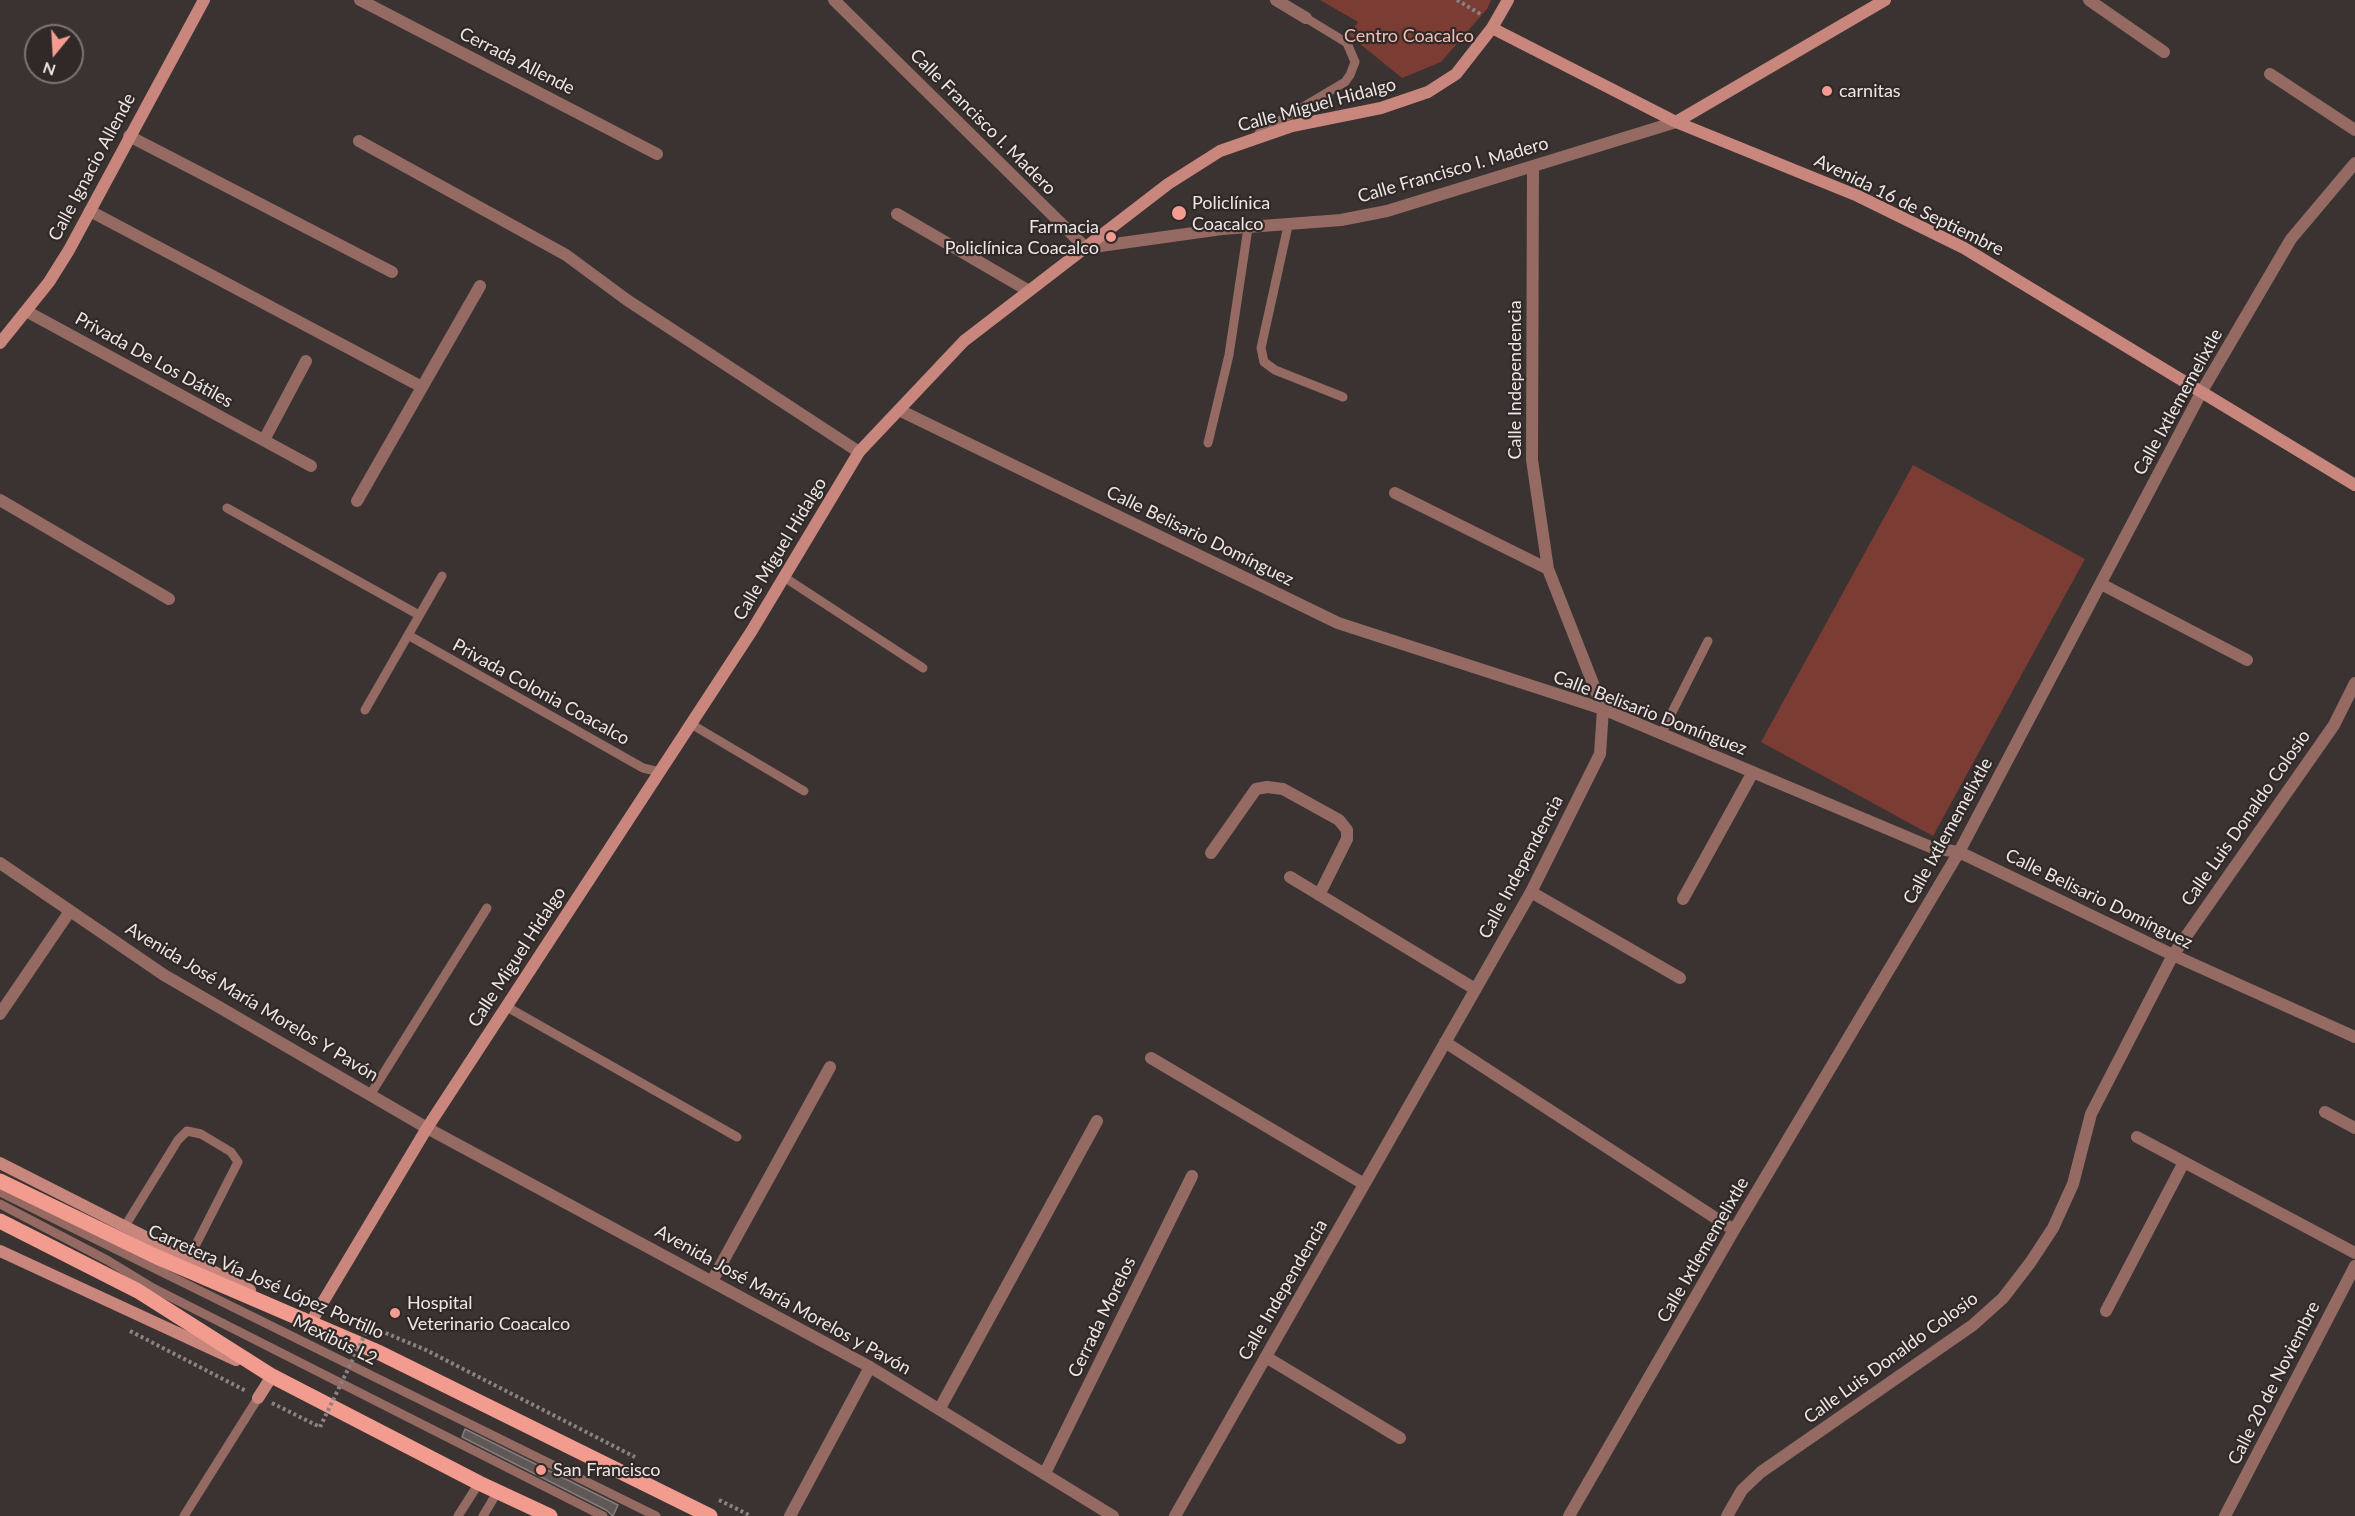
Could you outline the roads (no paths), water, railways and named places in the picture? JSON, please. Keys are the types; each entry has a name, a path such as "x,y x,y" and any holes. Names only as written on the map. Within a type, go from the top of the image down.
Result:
{"main road":[{"name":"Calle Ignacio Allende","path":"0,343 48,282 90,211 204,0"},
{"name":"Calle Miguel Hidalgo","path":"311,1322 427,1128 691,724 784,577 859,452 964,341 1167,184 1220,151 1244,142 1292,126 1381,108 1428,92 1456,74 1493,25 1508,0"},
{"path":"1676,122 1885,0"},
{"name":"Avenida 16 de Septiembre","path":"1493,25 1676,122 1858,196 1964,248 2355,484"},
{"path":"0,1163 311,1322"},
{"name":"Carretera Vía José López Portillo","path":"0,1181 156,1262 311,1322 380,1353 710,1516"},
{"path":"0,1221 141,1287 272,1376"},
{"path":"0,1251 272,1376 479,1483 547,1515"},
{"path":"258,1398 272,1376"}],"street":[{"name":"Cerrada Allende","path":"360,0 657,154"},
{"name":"Calle Francisco I. Madero","path":"834,0 1086,248 1222,229 1288,226 1387,211 1676,122"},
{"path":"1275,0 1306,18"},
{"path":"2089,0 2164,52"},
{"path":"2270,74 2355,130"},
{"path":"129,136 392,272"},
{"path":"359,141 566,255 627,300 859,452"},
{"name":"Calle Ixtlememelixtle","path":"1569,1516 1734,1230 1959,852 2202,391 2291,239 2355,163"},
{"name":"Calle Independencia","path":"1175,1516 1531,892 1600,754 1603,709 1548,569 1532,460 1533,166"},
{"path":"90,211 422,387"},
{"path":"897,214 1029,291"},
{"path":"357,501 480,286"},
{"name":"Privada De Los Dátiles","path":"26,311 311,466"},
{"path":"264,440 306,361"},
{"name":"Calle Belisario Domínguez","path":"899,410 1338,623 1603,709 1933,848 1959,852 2173,955 2355,1037"},
{"path":"1395,493 1548,569"},
{"path":"0,500 169,599"},
{"path":"2101,584 2247,660"},
{"name":"Calle Luis Donaldo Colosio","path":"1727,1516 1742,1490 1761,1472 1973,1325 2003,1298 2016,1281 2053,1228 2073,1184 2091,1114 2173,955 2334,725 2355,682"},
{"path":"1683,900 1753,772"},
{"path":"1211,853 1256,789 1267,787 1283,789 1339,820 1347,830 1347,839 1319,895"},
{"name":"Avenida José María Morelos Y Pavón","path":"0,863 164,975 427,1128"},
{"path":"1290,877 1475,989"},
{"path":"1531,892 1680,978"},
{"path":"0,1014 70,911"},
{"path":"1445,1042 1734,1230"},
{"path":"1151,1058 1364,1184"},
{"path":"712,1281 830,1067"},
{"path":"2325,1112 2355,1128"},
{"path":"940,1408 1097,1121"},
{"name":"Avenida José María Morelos y Pavón","path":"427,1128 870,1366 1113,1516"},
{"path":"2137,1137 2355,1253"},
{"path":"2106,1311 2184,1162"},
{"name":"Cerrada Morelos","path":"1045,1473 1192,1176"},
{"name":"Calle 20 de Noviembre","path":"2225,1516 2355,1266"},
{"path":"1266,1357 1400,1438"},
{"path":"790,1516 870,1366"}],"lane":[{"path":"1244,142 1345,82 1350,75 1355,62 1347,44 1306,18"},
{"path":"1288,226 1261,348 1264,362 1275,370 1343,397"},
{"path":"1208,443 1229,355 1248,228"},
{"path":"227,508 419,615"},
{"path":"365,710 442,576"},
{"path":"784,577 923,668"},
{"name":"Privada Colonia Coacalco","path":"408,635 643,768 660,771"},
{"path":"1661,734 1708,641"},
{"path":"691,724 804,791"},
{"path":"370,1095 487,908"},
{"path":"507,1007 737,1137"},
{"path":"125,1226 178,1140 187,1131 201,1134 231,1152 238,1162 189,1258"},
{"name":"Mexibús L2","path":"0,1192 156,1262 656,1516"},
{"name":"Mexibús L2","path":"0,1204 107,1260 141,1287 603,1516"},
{"path":"184,1516 258,1398"},
{"path":"458,1516 479,1483"},
{"path":"483,1516 498,1491"}],"place":[{"name":"carnitas","path":"1827,91"},
{"name":"Policlínica Coacalco","path":"1179,213"},
{"name":"Farmacia Policlínica Coacalco","path":"1111,237"},
{"name":"Hospital Veterinario Coacalco","path":"395,1313"},
{"name":"San Francisco","path":"541,1470"}],"park label":[{"name":"Centro Coacalco","path":"1409,36"}]}
